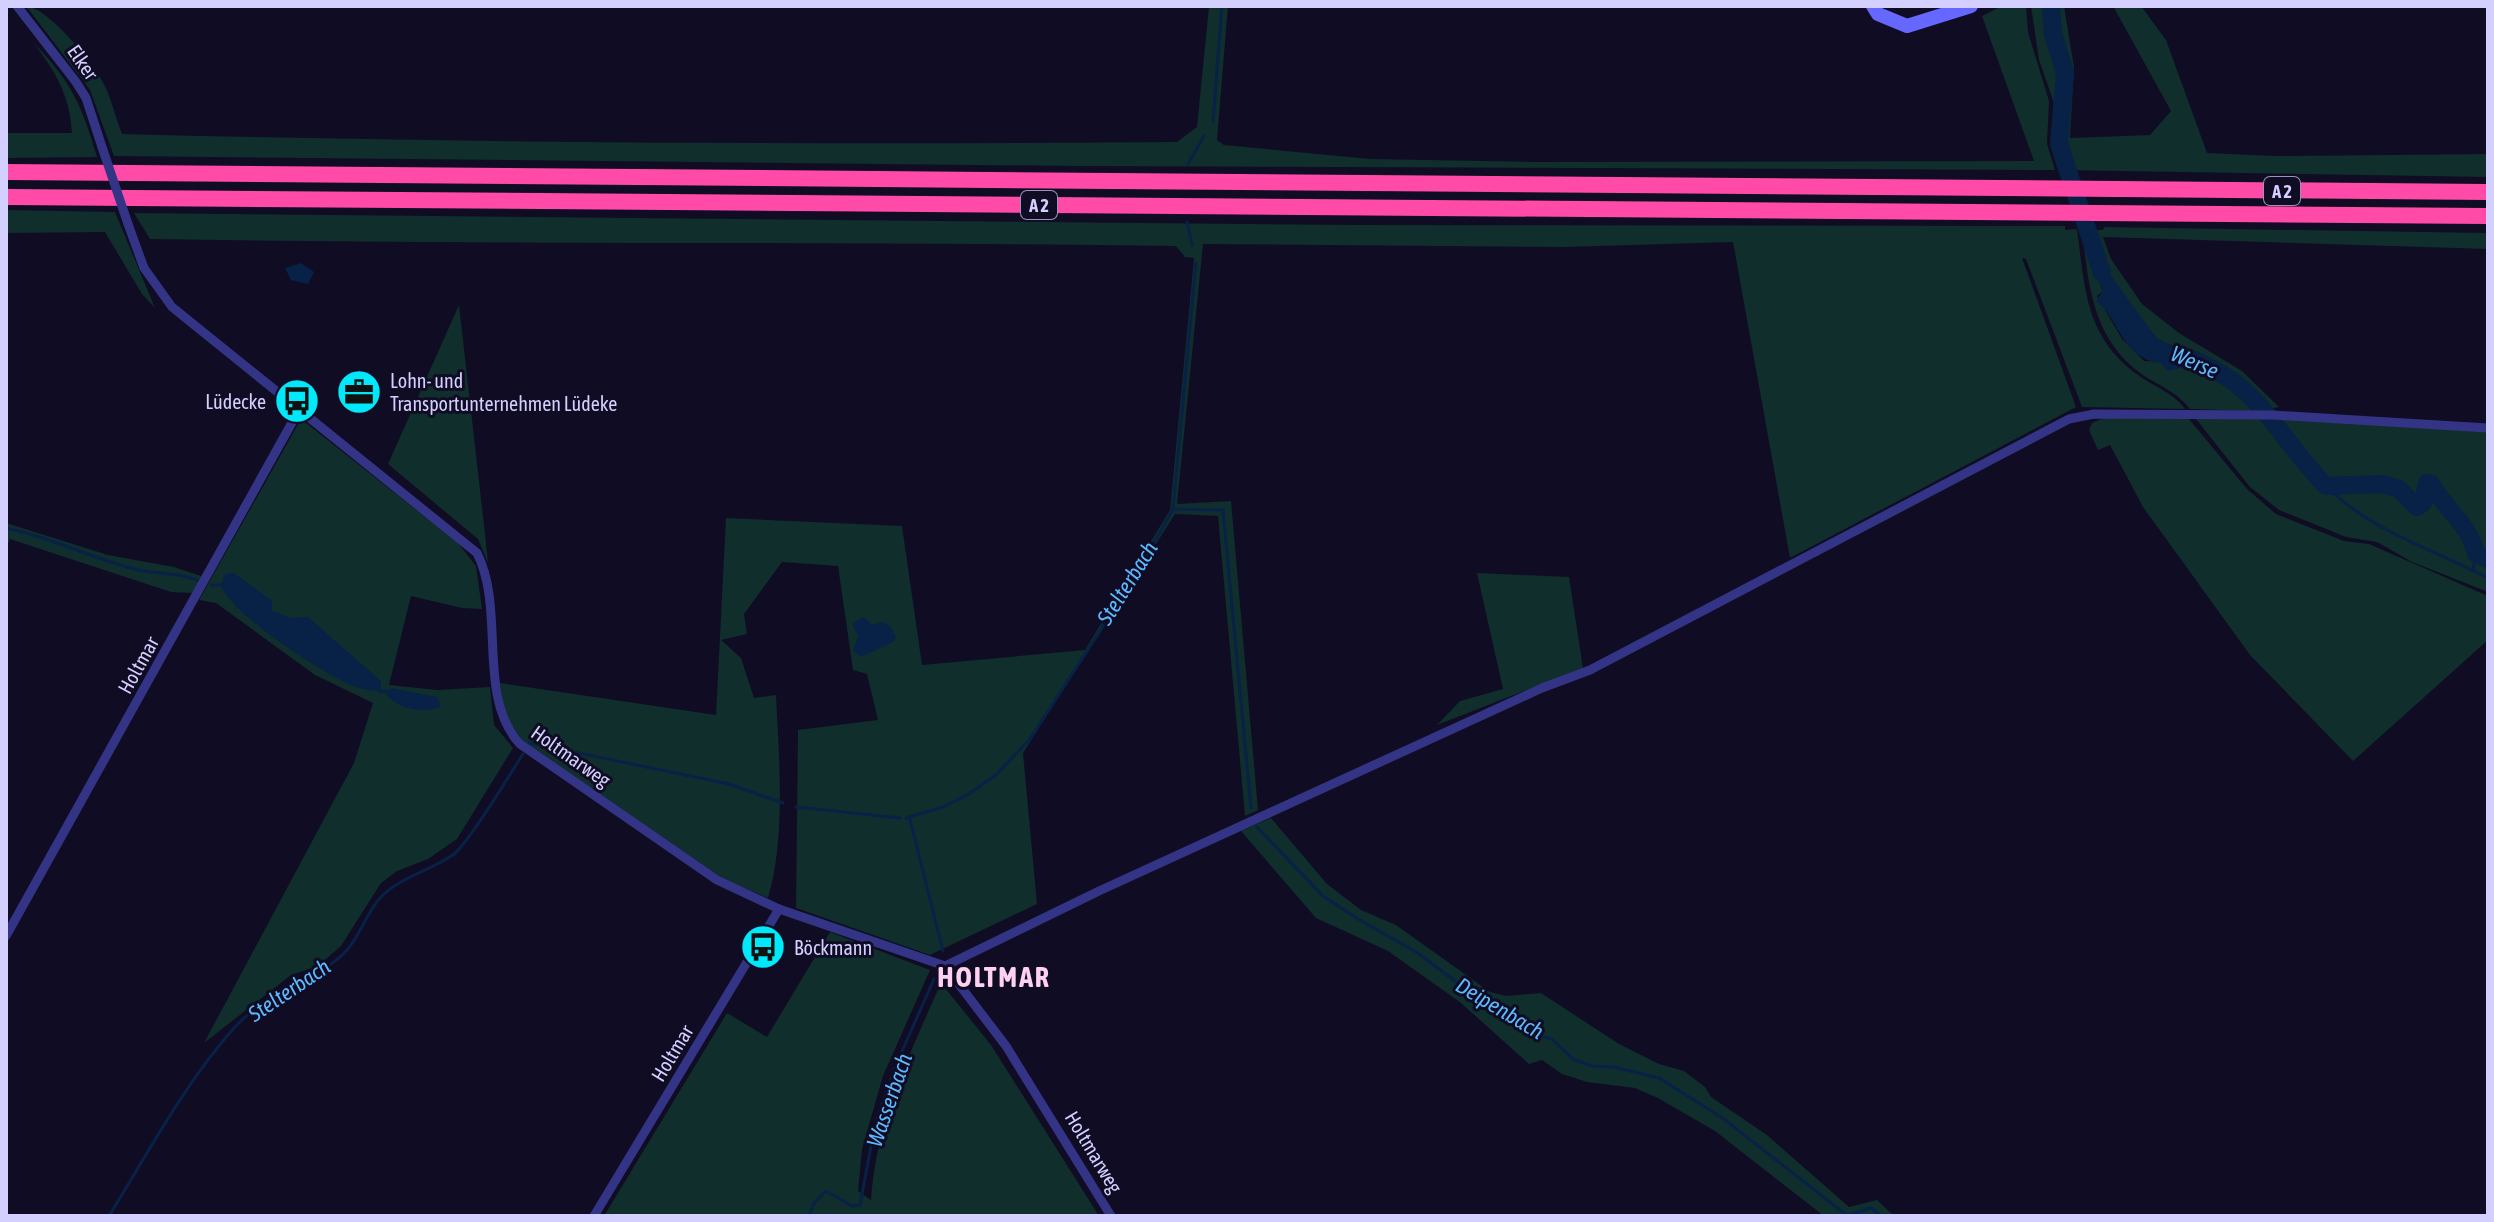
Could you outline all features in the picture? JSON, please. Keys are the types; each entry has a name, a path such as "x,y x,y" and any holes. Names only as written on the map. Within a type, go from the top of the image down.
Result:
{"highway":[{"name":"A 2","path":"6,172 2488,192"},
{"name":"A 2","path":"6,197 2488,216"}],"street":[{"name":"Elker","path":"17,6 86,98 128,224"},
{"path":"1873,6 1878,14 1907,26 1971,6"},
{"name":"Holtmarweg","path":"128,224 144,268 172,307 477,553 487,579 500,711 510,733 520,744 717,880 779,909 945,966 1023,1071 1111,1216"},
{"name":"Holtmar","path":"6,936 299,410"},
{"path":"945,966 1113,885 1542,688 1590,670 2069,419 2094,414 2273,415 2488,428"},
{"name":"Holtmar","path":"594,1216 779,909"}],"green space":[{"path":"26,6 47,16 92,65 105,86 122,134 518,141 913,143 1177,142 1197,127 1209,6 1228,6 1217,140 1224,145 1370,159 1534,162 2034,161 1982,16 2002,6 2026,6 2028,32 2049,101 2047,144 2055,170 1078,166 114,156 90,90"},
{"path":"2031,6 2064,6 2074,67 2070,138 2150,135 2171,111 2113,6 2141,6 2166,40 2207,153 2275,156 2488,154 2488,177 2058,170 2051,145 2054,103 2039,60"},
{"path":"33,42 74,95 97,157 6,158 6,133 72,133 60,84"},
{"path":"6,210 115,212 155,308 142,294 105,232 6,233"},
{"path":"134,213 1358,225 2065,226 2065,230 2077,229 2085,289 2096,325 2106,342 2135,373 2185,409 2082,407 2026,259 2022,258 2076,407 1790,558 1733,242 1565,247 1203,244 1177,504 1231,501 1258,810 1245,816 1218,516 1175,514 1023,753 1037,904 930,955 796,908 798,730 878,720 867,674 853,670 838,566 782,562 744,614 747,634 721,640 741,658 754,698 776,695 779,824 774,875 768,898 722,878 523,741 505,716 500,683 716,715 726,518 902,526 922,665 1085,650 1170,510 1194,258 1185,257 1176,246 150,239"},
{"path":"2104,227 2488,233 2488,249 2103,237 2111,259 2142,304 2179,333 2242,371 2279,407 2257,411 2190,409 2120,355 2100,322 2090,286 2082,229 2103,230","holes":["2100,257 2111,279 2157,339 2204,363 2144,361 2122,339 2097,296 2102,292 2094,258"]},
{"path":"459,305 488,563 478,539 388,464"},
{"path":"2106,417 2189,419 2247,489 2276,514 2344,541 2369,544 2488,596 2488,640 2353,761 2250,655 2143,507 2110,445 2098,450 2089,430 2092,423"},
{"path":"301,419 458,543 476,566 482,609 462,608 411,596 389,685 437,690 490,687 494,725 513,748 457,839 428,859 397,871 381,883 341,946 318,966 291,975 204,1043 354,763 373,703 315,675 216,603 199,600"},
{"path":"2196,419 2277,419 2488,431 2488,592 2412,562 2377,542 2346,537 2279,510 2250,487"},
{"path":"6,523 108,555 174,567 204,577 193,593 171,592 10,539 6,547"},
{"path":"1477,573 1569,577 1583,668 1437,725 1460,701 1503,689"},
{"path":"1271,818 1327,884 1361,910 1396,925 1490,992 1506,996 1541,993 1619,1044 1659,1064 1684,1071 1705,1087 1711,1097 1767,1135 1849,1207 1877,1200 1894,1216 1824,1216 1715,1131 1658,1098 1635,1088 1587,1082 1562,1074 1542,1060 1529,1064 1461,1003 1388,951 1316,918 1241,831"},
{"path":"830,932 930,970 883,1076 862,1149 858,1191 871,1200 880,1143 896,1088 941,983 991,1045 1099,1216 604,1216 727,1013 767,1037"}],"water":[{"path":"2094,252 2157,339 2204,363 2167,371 2161,363 2147,360 2129,346 2096,301 2102,292"},
{"path":"301,263 314,272 308,284 291,280 285,268"},
{"path":"234,573 272,601 272,611 291,618 308,617 381,681 381,692 342,681 259,627 228,597 221,585 225,574"},
{"path":"863,617 873,625 882,622 890,626 896,637 893,642 861,657 853,651 858,636 852,624"},
{"path":"391,688 437,697 441,706 427,710 404,707 386,694"}],"waterway":[{"name":"Stelterbach","path":"1213,121 1222,6"},
{"name":"Werse","path":"2051,6 2053,34 2065,73 2059,144 2102,273"},
{"name":"Stelterbach","path":"1188,164 1204,136"},
{"name":"Stelterbach","path":"1187,222 1192,245"},
{"name":"Stelterbach","path":"906,818 943,807 969,794 997,774 1030,739 1132,582 1173,509 1196,263"},
{"name":"Werse","path":"2183,356 2230,379 2248,394 2326,486 2382,484 2399,489 2417,507 2423,503 2427,483 2431,484 2463,526 2476,554 2488,559"},
{"path":"2326,486 2382,527 2488,578"},
{"name":"Deipenbach","path":"1173,509 1223,510 1251,808"},
{"path":"6,528 122,566 201,582"},
{"path":"2473,570 2476,554"},
{"path":"211,585 221,585"},
{"path":"381,692 387,691"},
{"name":"Stelterbach","path":"530,743 729,784 783,803"},
{"name":"Stelterbach","path":"109,1216 183,1095 234,1028 259,1006 327,967 347,951 375,904 389,890 454,854 479,823 523,754"},
{"name":"Stelterbach","path":"796,807 900,818"},
{"path":"910,819 943,951"},
{"name":"Deipenbach","path":"1257,827 1323,896 1418,953 1480,1000 1524,1020 1535,1035 1552,1039 1573,1059 1592,1066 1614,1067 1659,1078 1724,1119 1841,1211 1848,1215 1871,1208 1881,1216"},
{"name":"Wasserbach","path":"809,1216 814,1203 826,1191 852,1206 860,1205 875,1125 895,1067 934,979"}],"place":[{"name":"Lohn- und Transportunternehmen Lüdeke","path":"359,392"},
{"name":"Lüdecke","path":"297,401"},
{"name":"Böckmann","path":"763,947"}],"district":[{"name":"HOLTMAR","path":"994,977"}]}
